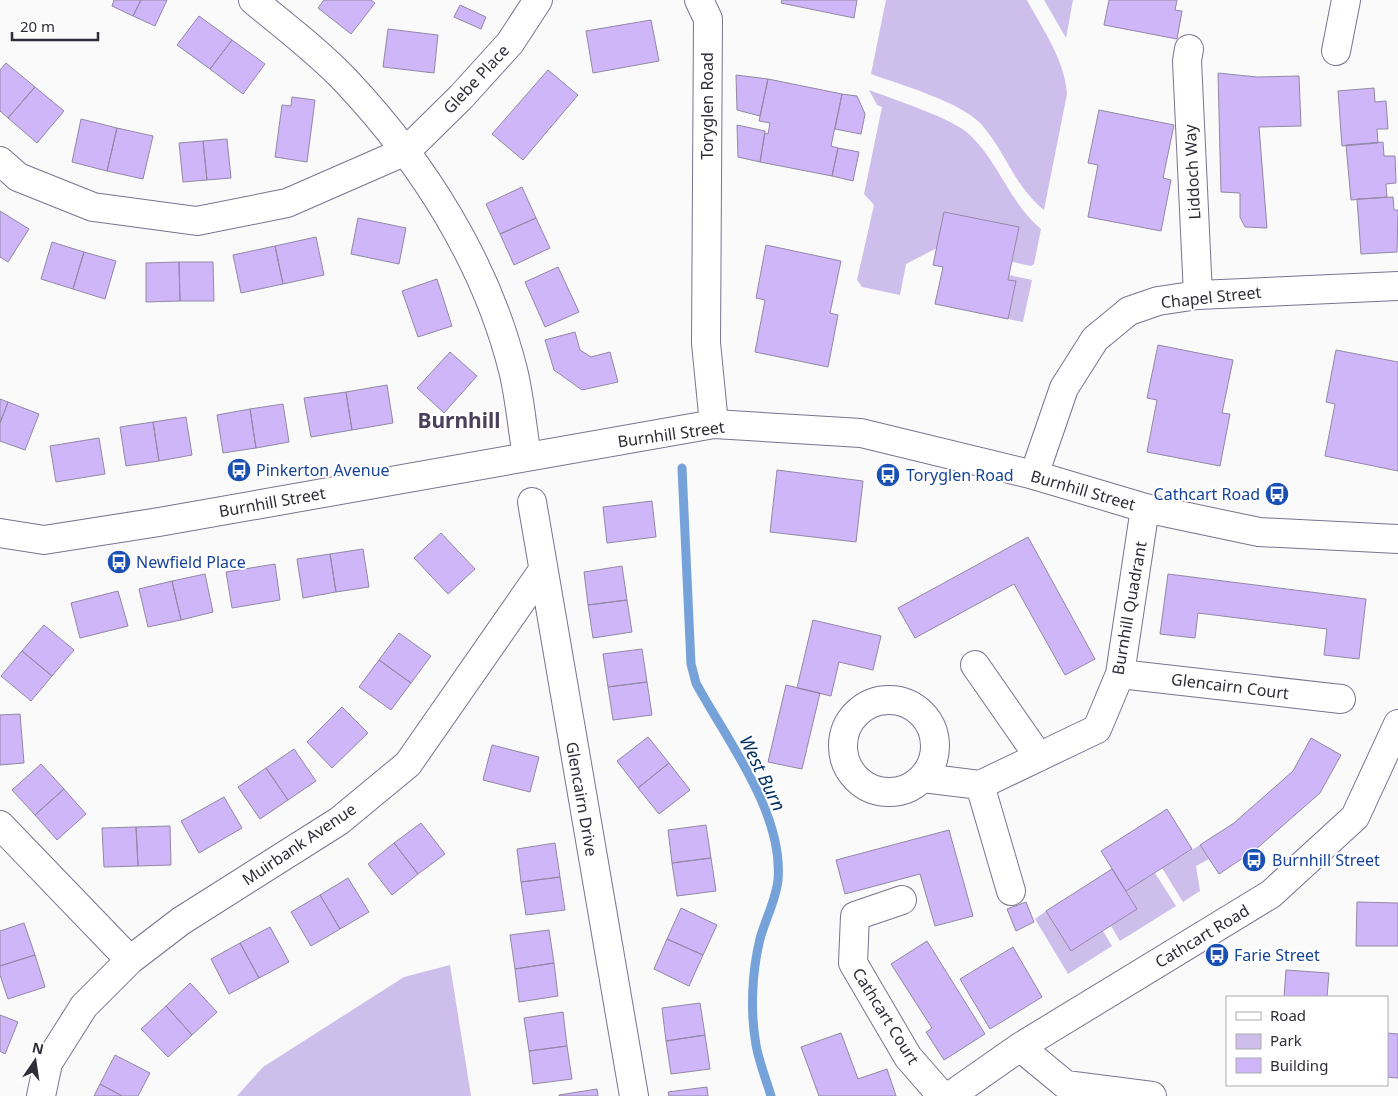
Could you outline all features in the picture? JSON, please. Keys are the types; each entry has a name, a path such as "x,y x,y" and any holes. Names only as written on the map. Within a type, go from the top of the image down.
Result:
{"street":[{"path":"253,0 346,81 406,151 451,218 490,300 513,371 527,456"},
{"name":"Glebe Place","path":"406,151 461,97 510,43 538,0"},
{"name":"Toryglen Road","path":"699,0 708,19 706,343 714,424"},
{"path":"1336,51 1346,0"},
{"name":"Liddoch Way","path":"1189,49 1187,62 1198,295"},
{"path":"0,161 18,177 93,207 197,220 288,203 406,151"},
{"name":"Chapel Street","path":"1034,475 1064,388 1095,340 1129,311 1158,301 1198,295 1398,286"},
{"name":"Burnhill Street","path":"0,534 44,540 159,522 714,424 860,433 1034,475 1146,508 1259,532 1398,538"},
{"name":"Glencairn Drive","path":"532,502 542,570 634,1096"},
{"name":"Burnhill Quadrant","path":"980,785 1097,729 1120,674 1146,508"},
{"name":"Muirbank Avenue","path":"41,1096 48,1064 84,1006 130,960 181,921 339,821 408,764 542,570"},
{"path":"975,665 1039,757"},
{"name":"Glencairn Court","path":"1120,674 1341,699"},
{"name":"Cathcart Road","path":"950,1096 1020,1047 1270,894 1355,817 1398,724"},
{"path":"923,778 980,785 1011,891"},
{"path":"0,826 130,960"},
{"name":"Cathcart Court","path":"902,900 855,916 853,963 908,1057 942,1096"},
{"path":"1020,1047 1066,1085 1152,1096"}],"green space":[{"path":"886,0 1027,0 1058,57 1067,94 1044,210 1017,180 990,135 972,116 945,101 871,74"},
{"path":"1044,0 1073,0 1066,38"},
{"path":"869,90 938,116 970,135 989,158 1030,219 1041,229 1034,264 1031,266 1012,262 1019,227 944,212 937,248 906,264 900,295 862,287 857,280 874,205 864,194 882,107 877,105"},
{"path":"1009,275 1032,280 1023,322 1008,319 1016,281 1008,280"},
{"path":"1200,845 1209,859 1196,866 1200,891 1183,902 1162,868"},
{"path":"1155,873 1176,906 1120,941 1111,926 1137,909 1126,891"},
{"path":"1046,911 1071,951 1103,931 1112,946 1068,974 1035,919"},
{"path":"450,965 471,1096 237,1096 263,1067 404,977"}],"building":[{"path":"114,0 141,0 133,16 112,6"},
{"path":"141,0 167,0 155,26 133,16"},
{"path":"324,0 371,0 375,3 351,34 318,8"},
{"path":"782,0 857,0 854,18 781,3"},
{"path":"1109,0 1177,0 1175,10 1182,11 1177,39 1104,25"},
{"path":"460,5 486,17 481,29 454,17"},
{"path":"199,16 232,40 210,69 177,45"},
{"path":"651,20 659,61 593,73 586,31"},
{"path":"388,29 438,35 434,73 383,67"},
{"path":"232,40 265,64 243,94 210,69"},
{"path":"6,63 35,87 8,118 0,111 0,70"},
{"path":"548,70 578,95 523,160 492,134"},
{"path":"1218,73 1257,77 1299,76 1301,126 1259,127 1267,228 1245,227 1240,217 1240,193 1221,192"},
{"path":"736,75 768,79 760,116 737,110"},
{"path":"768,79 842,94 831,146 838,148 832,176 760,162 765,133 768,134 770,123 759,121"},
{"path":"35,87 64,111 37,143 8,118"},
{"path":"1374,88 1375,102 1386,101 1388,129 1377,129 1378,143 1342,146 1338,91"},
{"path":"842,94 857,96 865,114 861,134 835,129"},
{"path":"292,97 315,100 307,162 275,157 282,105 291,106"},
{"path":"1099,110 1174,125 1163,178 1171,180 1161,231 1088,217 1098,165 1088,163"},
{"path":"81,119 117,128 107,171 72,162"},
{"path":"737,125 765,131 760,162 738,157"},
{"path":"117,128 153,136 143,179 107,171"},
{"path":"227,139 231,178 207,180 203,141"},
{"path":"203,141 207,180 183,182 179,143"},
{"path":"1383,142 1384,156 1395,156 1396,183 1386,184 1387,197 1351,200 1346,145"},
{"path":"838,148 859,152 853,181 832,176"},
{"path":"522,187 536,218 500,234 486,204"},
{"path":"1393,197 1394,210 1398,210 1397,252 1361,254 1357,199"},
{"path":"0,211 29,229 8,262 0,257"},
{"path":"944,212 1019,227 1008,280 1016,281 1008,319 935,304 943,267 933,265"},
{"path":"358,218 406,228 399,264 351,254"},
{"path":"536,218 550,248 514,265 500,234"},
{"path":"316,237 324,275 283,284 275,246"},
{"path":"52,242 84,252 73,289 41,279"},
{"path":"766,245 841,261 830,313 838,315 828,367 755,352 765,300 756,298"},
{"path":"275,246 283,284 241,293 233,255"},
{"path":"84,252 116,261 105,299 73,289"},
{"path":"179,262 213,262 214,301 180,301"},
{"path":"179,262 180,301 146,302 146,263"},
{"path":"558,267 579,312 545,327 525,282"},
{"path":"437,279 452,326 418,337 402,291"},
{"path":"575,332 580,350 591,357 610,352 618,382 582,390 554,370 545,340"},
{"path":"1158,345 1233,360 1222,413 1230,414 1220,466 1147,452 1157,400 1147,398"},
{"path":"1336,350 1398,362 1398,471 1325,456 1335,404 1326,402"},
{"path":"450,352 477,376 444,413 417,388"},
{"path":"387,385 393,423 352,430 346,392"},
{"path":"346,392 352,430 311,437 304,398"},
{"path":"0,399 8,402 0,423"},
{"path":"8,402 39,414 25,450 0,441 0,423"},
{"path":"283,404 289,442 256,448 250,409"},
{"path":"250,409 256,448 223,453 217,415"},
{"path":"186,417 192,455 159,461 153,422"},
{"path":"153,422 159,461 126,466 120,427"},
{"path":"99,438 105,474 56,482 50,446"},
{"path":"777,470 863,481 856,542 770,532"},
{"path":"652,501 656,537 607,543 603,507"},
{"path":"441,533 475,569 448,594 414,558"},
{"path":"1028,537 1095,659 1065,675 1014,584 915,638 898,608"},
{"path":"363,549 369,587 336,592 330,554"},
{"path":"330,554 336,592 303,598 297,559"},
{"path":"275,564 280,600 232,608 226,572"},
{"path":"622,566 627,600 588,605 584,572"},
{"path":"205,574 213,612 181,620 172,581"},
{"path":"1168,574 1366,599 1359,659 1324,655 1327,629 1198,613 1195,638 1160,634"},
{"path":"172,581 181,620 148,627 139,589"},
{"path":"118,591 128,626 80,638 71,603"},
{"path":"627,600 632,632 593,638 588,605"},
{"path":"813,620 881,636 873,670 839,662 831,696 797,688"},
{"path":"44,625 74,650 52,676 22,651"},
{"path":"399,633 431,656 411,683 379,660"},
{"path":"642,649 647,682 608,687 603,654"},
{"path":"22,651 52,676 31,701 1,676"},
{"path":"379,660 411,683 391,710 359,687"},
{"path":"647,682 652,715 613,720 608,687"},
{"path":"786,685 820,693 802,769 768,762"},
{"path":"342,707 368,733 332,768 307,742"},
{"path":"20,714 24,763 0,765 0,715"},
{"path":"648,737 669,763 638,788 617,761"},
{"path":"1311,738 1341,755 1320,793 1255,850 1219,874 1200,845 1234,823 1293,771"},
{"path":"492,745 539,757 530,792 483,780"},
{"path":"294,749 316,781 288,800 266,768"},
{"path":"669,763 690,790 659,814 638,788"},
{"path":"41,764 64,789 35,815 12,790"},
{"path":"266,768 288,800 260,819 238,787"},
{"path":"64,789 86,814 57,840 35,815"},
{"path":"224,797 242,828 199,853 181,821"},
{"path":"1167,809 1192,849 1126,891 1101,851"},
{"path":"421,823 445,854 418,874 394,843"},
{"path":"706,825 711,858 672,863 668,830"},
{"path":"170,826 171,865 138,866 136,827"},
{"path":"136,827 138,866 104,867 102,828"},
{"path":"949,830 973,916 935,926 920,874 845,894 836,860"},
{"path":"394,843 418,874 392,895 368,864"},
{"path":"555,843 560,877 521,882 517,849"},
{"path":"711,858 716,891 677,896 672,863"},
{"path":"1112,869 1137,909 1071,951 1046,911"},
{"path":"560,877 565,910 526,915 521,882"},
{"path":"348,878 369,912 340,929 320,895"},
{"path":"320,895 340,929 311,946 291,912"},
{"path":"1026,902 1034,922 1016,931 1007,909"},
{"path":"1357,902 1398,903 1398,946 1356,946"},
{"path":"681,908 717,925 703,955 667,939"},
{"path":"24,923 35,955 0,966 0,931"},
{"path":"270,927 289,962 259,978 240,943"},
{"path":"549,930 554,963 515,969 510,935"},
{"path":"667,939 703,955 689,986 654,969"},
{"path":"927,941 985,1034 944,1060 926,1032 932,1028 891,964"},
{"path":"240,943 259,978 229,994 211,959"},
{"path":"1013,947 1042,997 990,1029 960,979"},
{"path":"35,955 45,987 8,999 0,975 0,966"},
{"path":"554,963 558,996 519,1002 515,969"},
{"path":"1286,970 1329,973 1327,996 1284,996"},
{"path":"190,983 217,1012 192,1035 166,1006"},
{"path":"700,1003 705,1035 666,1041 662,1008"},
{"path":"166,1006 192,1035 168,1057 141,1029"},
{"path":"563,1012 567,1046 529,1051 524,1018"},
{"path":"0,1015 18,1022 5,1054 0,1051"},
{"path":"841,1033 858,1079 887,1069 896,1096 819,1096 801,1047"},
{"path":"1388,1033 1398,1034 1398,1078 1388,1077"},
{"path":"705,1035 710,1069 671,1074 666,1041"},
{"path":"567,1046 572,1079 533,1084 529,1051"},
{"path":"115,1055 150,1073 138,1096 122,1096 100,1084"},
{"path":"100,1084 122,1096 94,1096"},
{"path":"707,1087 708,1096 669,1096 668,1092"},
{"path":"597,1089 598,1096 559,1096 559,1095"}],"waterway":[{"name":"West Burn","path":"682,468 691,664 696,683 737,752 763,803 772,829 777,855 777,887 760,939 755,965 753,992 753,1019 756,1045 771,1096"}],"place":[{"name":"Pinkerton Avenue","path":"239,470"},
{"name":"Toryglen Road","path":"888,475"},
{"name":"Cathcart Road","path":"1277,494"},
{"name":"Newfield Place","path":"119,562"},
{"name":"Burnhill Street","path":"1254,860"},
{"name":"Farie Street","path":"1217,955"}],"district":[{"name":"Burnhill","path":"459,420"}]}
